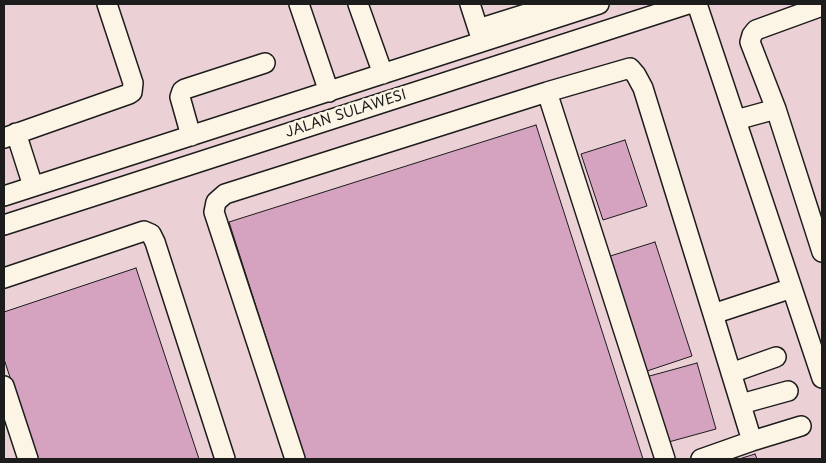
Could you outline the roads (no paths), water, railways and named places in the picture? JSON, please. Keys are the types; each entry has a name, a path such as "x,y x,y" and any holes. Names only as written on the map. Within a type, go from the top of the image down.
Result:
{"street":[{"path":"33,186 10,135 132,92 133,84 107,4"},
{"path":"299,4 329,92"},
{"path":"358,4 383,74"},
{"path":"470,4 480,36 558,4"},
{"name":"JALAN SULAWESI","path":"4,196 383,74 480,36 600,4"},
{"name":"JALAN SULAWESI","path":"4,225 688,4"},
{"path":"697,4 822,378"},
{"path":"822,6 756,30 750,42 776,109 822,252"},
{"path":"191,136 180,97 182,91 266,63"},
{"path":"294,459 214,212 216,202 225,194 547,92 630,68 643,88 752,441"},
{"path":"547,92 665,459"},
{"path":"736,120 776,109"},
{"path":"4,278 144,231 151,234 224,459"},
{"path":"713,314 792,288"},
{"path":"731,373 776,357"},
{"path":"4,386 28,459"},
{"path":"741,404 788,390"},
{"path":"701,459 801,426"}]}
